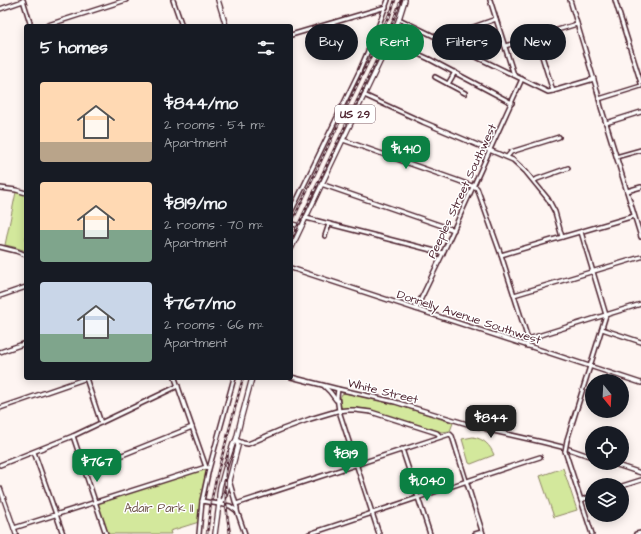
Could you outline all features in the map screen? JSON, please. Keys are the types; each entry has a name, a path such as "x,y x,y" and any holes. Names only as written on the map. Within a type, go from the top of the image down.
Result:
{"main road":[{"path":"218,0 225,24"},
{"name":"US 29","path":"397,24 406,0"},
{"name":"US 29","path":"293,245 381,60"},
{"path":"293,224 301,227"},
{"path":"215,534 219,495 226,465 233,444 236,440 251,380"},
{"path":"219,504 224,499 238,446 236,440"},
{"path":"0,488 4,504 16,534"}],"street":[{"path":"51,24 126,0"},
{"path":"173,0 179,24"},
{"path":"293,208 359,72 388,0"},
{"path":"490,0 514,75"},
{"path":"570,0 616,158 641,237"},
{"path":"615,0 641,83"},
{"path":"0,8 23,1 30,24"},
{"path":"293,35 386,7"},
{"path":"399,19 432,35"},
{"path":"482,24 496,19"},
{"path":"566,27 577,24"},
{"path":"505,46 510,45"},
{"path":"424,57 512,103"},
{"path":"484,60 548,92 594,79"},
{"path":"543,60 553,91"},
{"path":"448,84 454,72"},
{"path":"435,77 465,93"},
{"name":"Peeples Street Southwest","path":"416,309 474,187 522,79"},
{"path":"599,99 641,86"},
{"path":"364,95 518,163 534,181 552,206 562,237"},
{"path":"606,123 641,112"},
{"path":"507,157 511,152 559,137"},
{"path":"342,140 479,190 528,339 527,346"},
{"path":"616,158 641,150"},
{"path":"534,181 568,168"},
{"path":"322,184 454,230"},
{"path":"627,191 641,187"},
{"path":"0,188 24,192"},
{"path":"501,256 634,216"},
{"path":"306,218 443,253"},
{"path":"325,236 329,224"},
{"path":"581,232 606,315 573,420 565,451 592,534"},
{"path":"0,247 24,253"},
{"path":"514,295 641,257"},
{"name":"Donnelly Avenue Southwest","path":"293,269 641,383"},
{"path":"0,296 24,288"},
{"path":"528,339 641,304"},
{"path":"602,329 641,342"},
{"path":"0,352 24,344"},
{"name":"White Street","path":"293,378 395,402 469,425 497,430 566,448 585,455"},
{"path":"0,408 80,380"},
{"path":"87,380 101,423"},
{"path":"176,380 208,468"},
{"path":"198,534 208,468 233,380"},
{"path":"322,385 337,401"},
{"path":"0,464 73,436 178,386"},
{"path":"338,389 337,401 339,411 379,534"},
{"path":"236,440 248,444 303,421 339,411 355,410 371,412 437,433 440,436"},
{"path":"84,470 192,427"},
{"path":"237,504 440,436 450,434 452,436 482,533 475,534"},
{"path":"73,436 106,534"},
{"path":"402,449 430,534"},
{"path":"34,452 63,534"},
{"path":"309,534 540,457"},
{"path":"14,528 208,468"},
{"path":"629,469 641,473"},
{"path":"229,480 245,534"},
{"path":"629,484 641,480"},
{"path":"581,500 585,499"},
{"path":"202,500 230,506 237,511"},
{"path":"636,534 641,532"}],"green space":[{"path":"16,192 24,194 24,250 5,245"},
{"path":"345,393 395,404 453,423 450,431 442,432 366,409 341,409 340,398 342,394"},
{"path":"473,437 486,443 491,448 494,455 471,464 469,463 462,439"},
{"name":"Adair Park II","path":"206,467 209,469 199,522 170,531 171,534 106,534 95,502"},
{"path":"563,468 577,510 554,517 540,476"}],"railway":[{"path":"389,18 395,0"},
{"path":"293,236 385,42 401,0"},
{"path":"293,220 370,58 390,12"},
{"path":"207,534 211,502 217,475 242,380"},
{"path":"228,452 226,493 230,534"}]}
